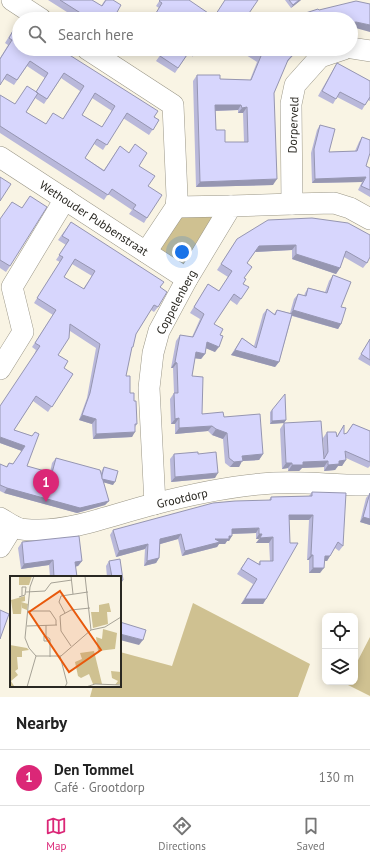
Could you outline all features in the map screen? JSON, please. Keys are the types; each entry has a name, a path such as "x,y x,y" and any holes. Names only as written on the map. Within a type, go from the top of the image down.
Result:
{"street":[{"path":"12,0 30,12"},
{"path":"358,49 370,51"},
{"path":"98,56 173,105 176,207 146,252"},
{"name":"Dorperveld","path":"292,204 291,104 295,85 320,57 323,56"},
{"name":"Wethouder Pubbenstraat","path":"0,157 188,279"},
{"path":"0,369 7,342 23,332 6,283 65,200"},
{"path":"176,207 334,203 350,208 370,219"},
{"name":"Coppelenberg","path":"155,504 149,388 153,353 159,331 232,206"},
{"name":"Grootdorp","path":"6,522 22,530 63,529 155,504 207,492 262,484 313,483 347,486 370,486"},
{"path":"0,547 6,522"}],"shaded area":[{"path":"215,213 185,265 160,249 180,216"},
{"path":"193,603 310,664 298,697 90,697 93,687 121,687 121,652 172,666"},
{"path":"370,637 370,696 348,685 358,685 358,660"}],"building":[{"path":"60,0 92,0 102,6 106,0 113,0 121,5 117,12 79,12"},
{"path":"189,0 207,12 157,12 162,3 159,1"},
{"path":"225,0 258,0 250,12 217,12"},
{"path":"289,0 299,0 293,5"},
{"path":"356,1 370,4 370,25 358,22 358,12 309,12"},
{"path":"12,33 12,40 9,38"},
{"path":"12,40 12,56 71,56 158,111 154,117 159,120 153,130 127,113 107,145 97,139 85,158 104,171 120,146 129,153 135,144 147,153 139,166 155,176 148,186 162,195 147,218 133,209 136,205 112,189 108,195 0,126 0,95 15,104 27,86 36,92 48,73 30,61 17,80 7,74 0,85 0,59","holes":["64,73 84,86 63,119 53,113 46,124 26,112 38,93 47,99","95,93 115,106 102,127 82,115"]},
{"path":"160,56 186,56 178,68"},
{"path":"261,56 292,56 288,60 274,93 277,179 200,182 197,75 220,75 220,79 251,80","holes":["215,105 241,105 242,108 247,107 248,142 225,142 225,130 216,130"]},
{"path":"337,63 370,81 370,97 365,105 340,92 336,99 322,91"},
{"path":"320,125 335,129 329,152 357,151 362,137 370,140 370,153 366,166 370,168 370,190 361,186 366,177 315,179 314,149"},
{"path":"0,177 11,184 0,201"},
{"path":"30,196 47,207 10,266 0,260 0,219 12,202 22,208"},
{"path":"312,218 348,223 370,235 370,257 367,263 346,251 340,268 296,254 296,245 259,246 247,263 252,267 244,278 246,279 243,284 249,287 241,299 234,294 214,324 223,329 220,335 223,336 219,347 207,342 205,354 196,352 192,376 203,377 202,414 223,412 224,417 260,414 263,454 242,456 243,461 234,462 229,458 227,433 212,426 179,428 179,418 175,419 174,393 178,393 177,363 175,362 180,335 193,337 204,314 194,307 208,284 219,291 232,271 221,264 237,239 268,220"},
{"path":"71,222 164,282 160,287 167,292 158,307 154,305 136,334 132,347 126,376 130,376 130,393 134,393 134,401 136,401 137,424 135,424 135,432 96,434 96,419 82,415 90,393 100,344 70,324 69,338 58,355 68,361 64,368 73,374 52,407 36,396 14,430 32,436 35,432 39,434 27,466 52,473 56,458 100,470 109,501 80,508 0,485 0,464 7,467 9,463 13,464 25,446 0,437 0,406 40,346 35,343 56,310 37,298 63,257 59,255 69,240 62,236","holes":["75,259 95,271 84,289 64,277"]},
{"path":"333,275 351,282 341,307 346,308 341,324 293,310 298,294 306,296 308,288 327,293"},
{"path":"267,309 275,315 277,310 292,314 279,362 235,350 242,338 256,348"},
{"path":"370,339 370,360 361,354"},
{"path":"285,394 286,420 272,421 272,410"},
{"path":"321,421 324,459 328,452 327,432 336,432 337,437 344,425 344,434 347,433 353,424 370,431 370,462 345,451 346,460 339,461 339,464 328,465 328,461 303,462 303,465 292,465 292,463 286,463 284,423"},
{"path":"198,452 198,454 216,452 218,473 175,477 174,454"},
{"path":"104,467 118,471 115,482 102,479"},
{"path":"312,492 346,493 343,546 338,542 330,556 325,556 324,568 313,568 313,555 311,555 313,515 289,515 290,543 298,543 266,599 245,599 257,579 241,569 248,558 260,565 260,561 273,561 273,537 260,538 262,534 259,534 259,528 232,529 232,536 229,536 229,539 215,539 220,542 185,551 181,534 160,539 159,558 147,561 148,544 119,551 113,530 213,503 271,500 271,497 312,496"},
{"path":"370,493 370,519 363,517"},
{"path":"79,536 82,561 75,562 77,576 54,576 53,560 24,564 22,542"},
{"path":"120,559 123,580 121,581 121,576 112,576 109,561"},
{"path":"0,610 9,614 0,639"},
{"path":"121,622 146,630 143,640 121,634"}],"place":[{"name":"Den Tommel","path":"46,502"}]}
